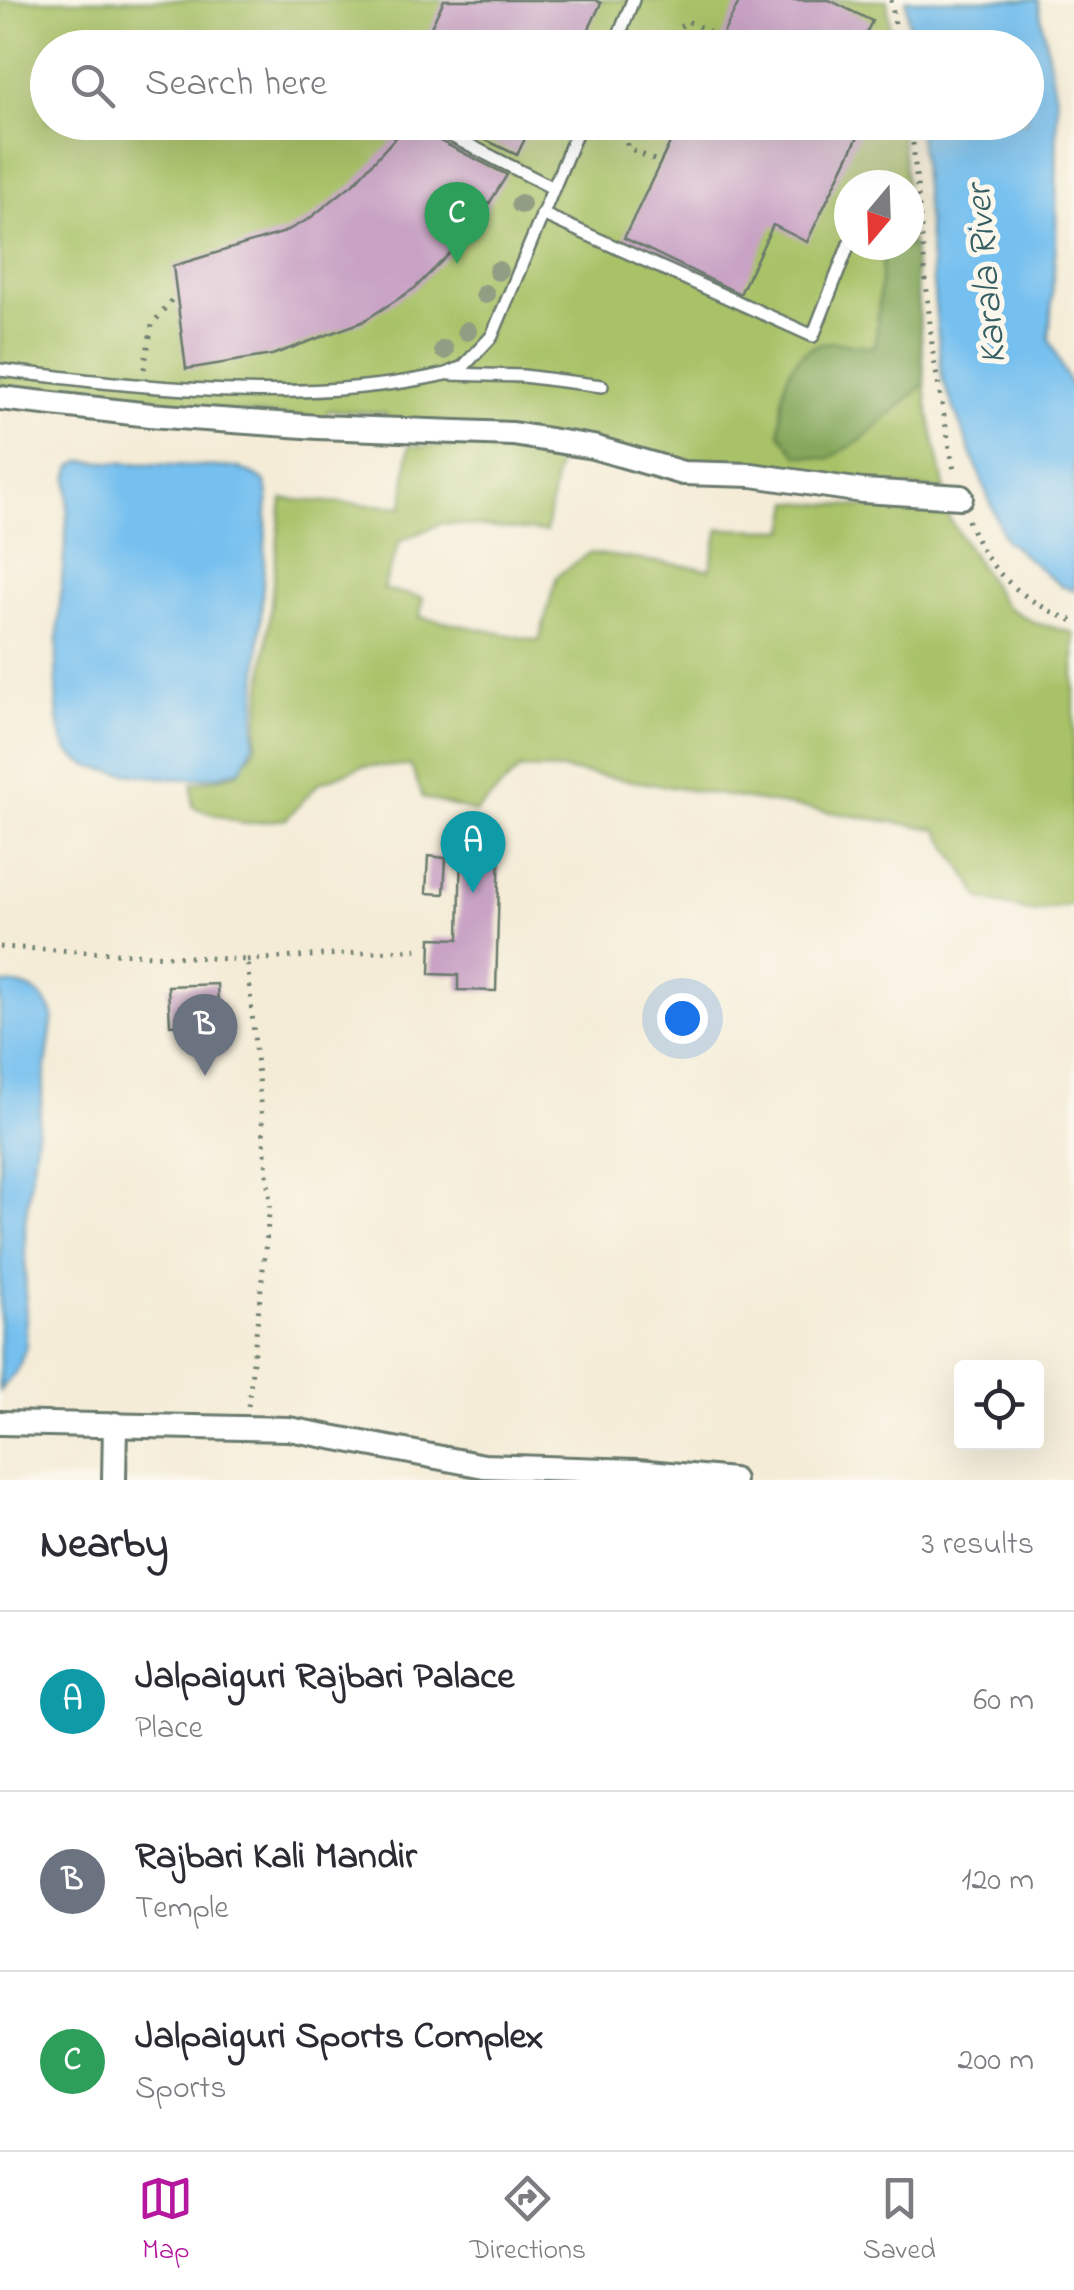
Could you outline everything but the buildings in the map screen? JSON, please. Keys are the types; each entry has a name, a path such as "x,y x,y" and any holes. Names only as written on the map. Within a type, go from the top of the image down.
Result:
{"street":[{"path":"0,398 262,423 513,434 593,447 683,473 752,475 862,491 960,497"},
{"path":"0,1423 289,1429 538,1475 638,1470 734,1480"},
{"path":"114,1480 116,1424"}],"lane":[{"path":"621,30 633,0"},
{"path":"459,140 553,188"},
{"path":"446,374 463,366 492,336 573,140"},
{"path":"542,214 813,336 843,260"},
{"path":"0,370 143,387 286,390 446,374 523,376 602,386"}],"path":[{"path":"891,0 895,30"},
{"path":"677,30 687,21 707,30"},
{"path":"627,140 627,147 660,163"},
{"path":"912,140 942,426 960,497 979,546 1000,574 1031,602 1074,621"},
{"path":"143,387 146,342 152,324 176,294"},
{"path":"0,947 247,960 420,949"},
{"path":"246,1426 270,1205 247,960"}],"green space":[{"path":"0,0 887,0 890,30 30,30 30,140 902,140 905,170 834,170 834,260 914,260 927,404 945,491 688,466 390,422 385,413 329,410 324,420 0,391"},
{"path":"882,260 914,260 925,384 860,441 828,459 797,455 780,433 783,394 797,359 825,343 875,347"},
{"path":"409,446 485,446 559,455 546,532 442,523 400,541 383,589 423,598 420,617 539,641 557,576 589,553 710,569 719,529 786,530 791,502 945,512 1005,606 1035,623 1074,633 1074,904 1033,912 981,899 937,829 564,770 520,769 476,812 423,798 411,766 363,766 319,783 286,819 243,824 193,807 192,784 236,774 256,747 282,499 403,507"}],"water":[{"path":"906,0 1038,0 1044,30 909,30"},
{"name":"Karala River","path":"1044,33 1057,103 1056,242 1049,339 1074,393 1074,591 1060,585 1005,540 942,378 920,140 1044,140"},
{"path":"82,461 239,468 264,480 268,494 254,743 241,769 201,778 162,778 100,769 70,753 61,734 56,666 68,479 72,466"},
{"path":"0,984 32,990 53,1015 25,1223 26,1346 18,1369 0,1391"}],"place":[{"name":"Jalpaiguri Sports Complex","path":"457,264"},
{"name":"Jalpaiguri Rajbari Palace","path":"473,893"},
{"name":"Rajbari Kali Mandir","path":"205,1076"}]}
